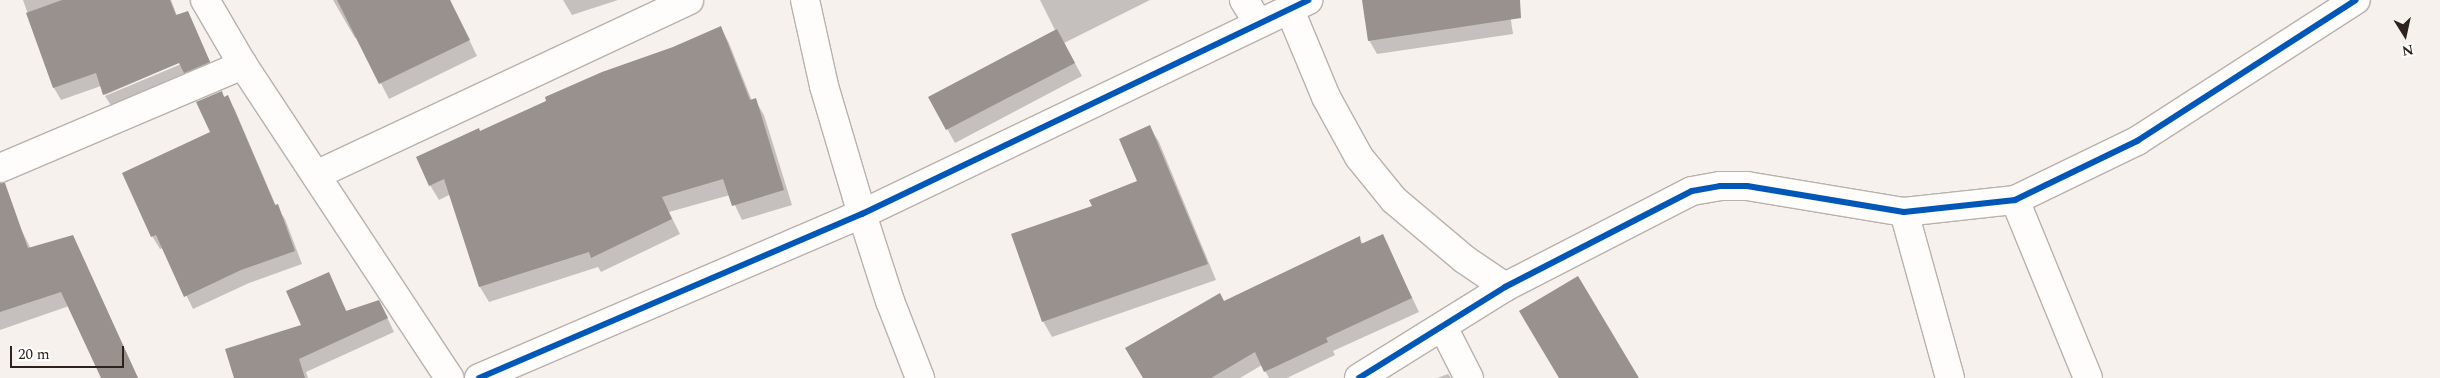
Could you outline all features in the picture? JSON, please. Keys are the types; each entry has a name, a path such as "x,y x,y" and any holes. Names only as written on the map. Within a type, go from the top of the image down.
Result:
{"street":[{"path":"205,0 243,65 449,378"},
{"path":"316,175 689,0"},
{"path":"805,0 824,86 862,214 890,302 920,378"},
{"path":"1359,378 1505,286 1692,191 1720,186 1747,186 1904,212 2015,200 2137,141 2356,0"},
{"path":"479,378 862,214 1251,11 1298,4 1326,97 1359,157 1394,200 1464,259 1505,286"},
{"path":"0,168 243,65"},
{"path":"2015,200 2088,378"},
{"path":"1904,212 1950,378"},
{"path":"1442,327 1469,378"}],"building":[{"path":"62,0 170,0 176,15 188,11 210,62 184,73 179,63 103,95 96,73 53,88 26,13"},
{"path":"337,0 450,0 470,40 379,84"},
{"path":"1362,0 1520,0 1521,18 1368,41"},
{"path":"721,26 750,100 756,98 784,190 732,206 723,179 662,197 672,219 591,258 589,252 479,287 444,179 429,186 416,157 479,128 480,131 546,101 545,97 602,72 673,47"},
{"path":"1057,29 1075,63 946,130 928,97"},
{"path":"222,91 224,97 228,95 275,205 278,204 295,251 241,270 184,297 156,235 151,237 122,173 210,132 196,102"},
{"path":"1150,125 1208,264 1042,322 1011,234 1092,206 1089,200 1137,181 1119,139"},
{"path":"0,183 5,183 28,248 73,235 138,378 101,378 61,292 0,312"},
{"path":"1383,234 1412,298 1326,338 1328,342 1264,372 1255,352 1211,378 1143,378 1125,348 1220,293 1224,301 1360,236 1361,244"},
{"path":"329,272 346,311 379,300 388,318 299,359 305,378 234,378 225,349 301,325 286,291"},
{"path":"1578,276 1639,378 1559,378 1519,311"}],"cycle path":[{"path":"479,378 862,214 1308,0"},
{"path":"1359,378 1505,287 1692,191 1720,186 1747,186 1904,212 2015,200 2137,141 2356,0"}]}
